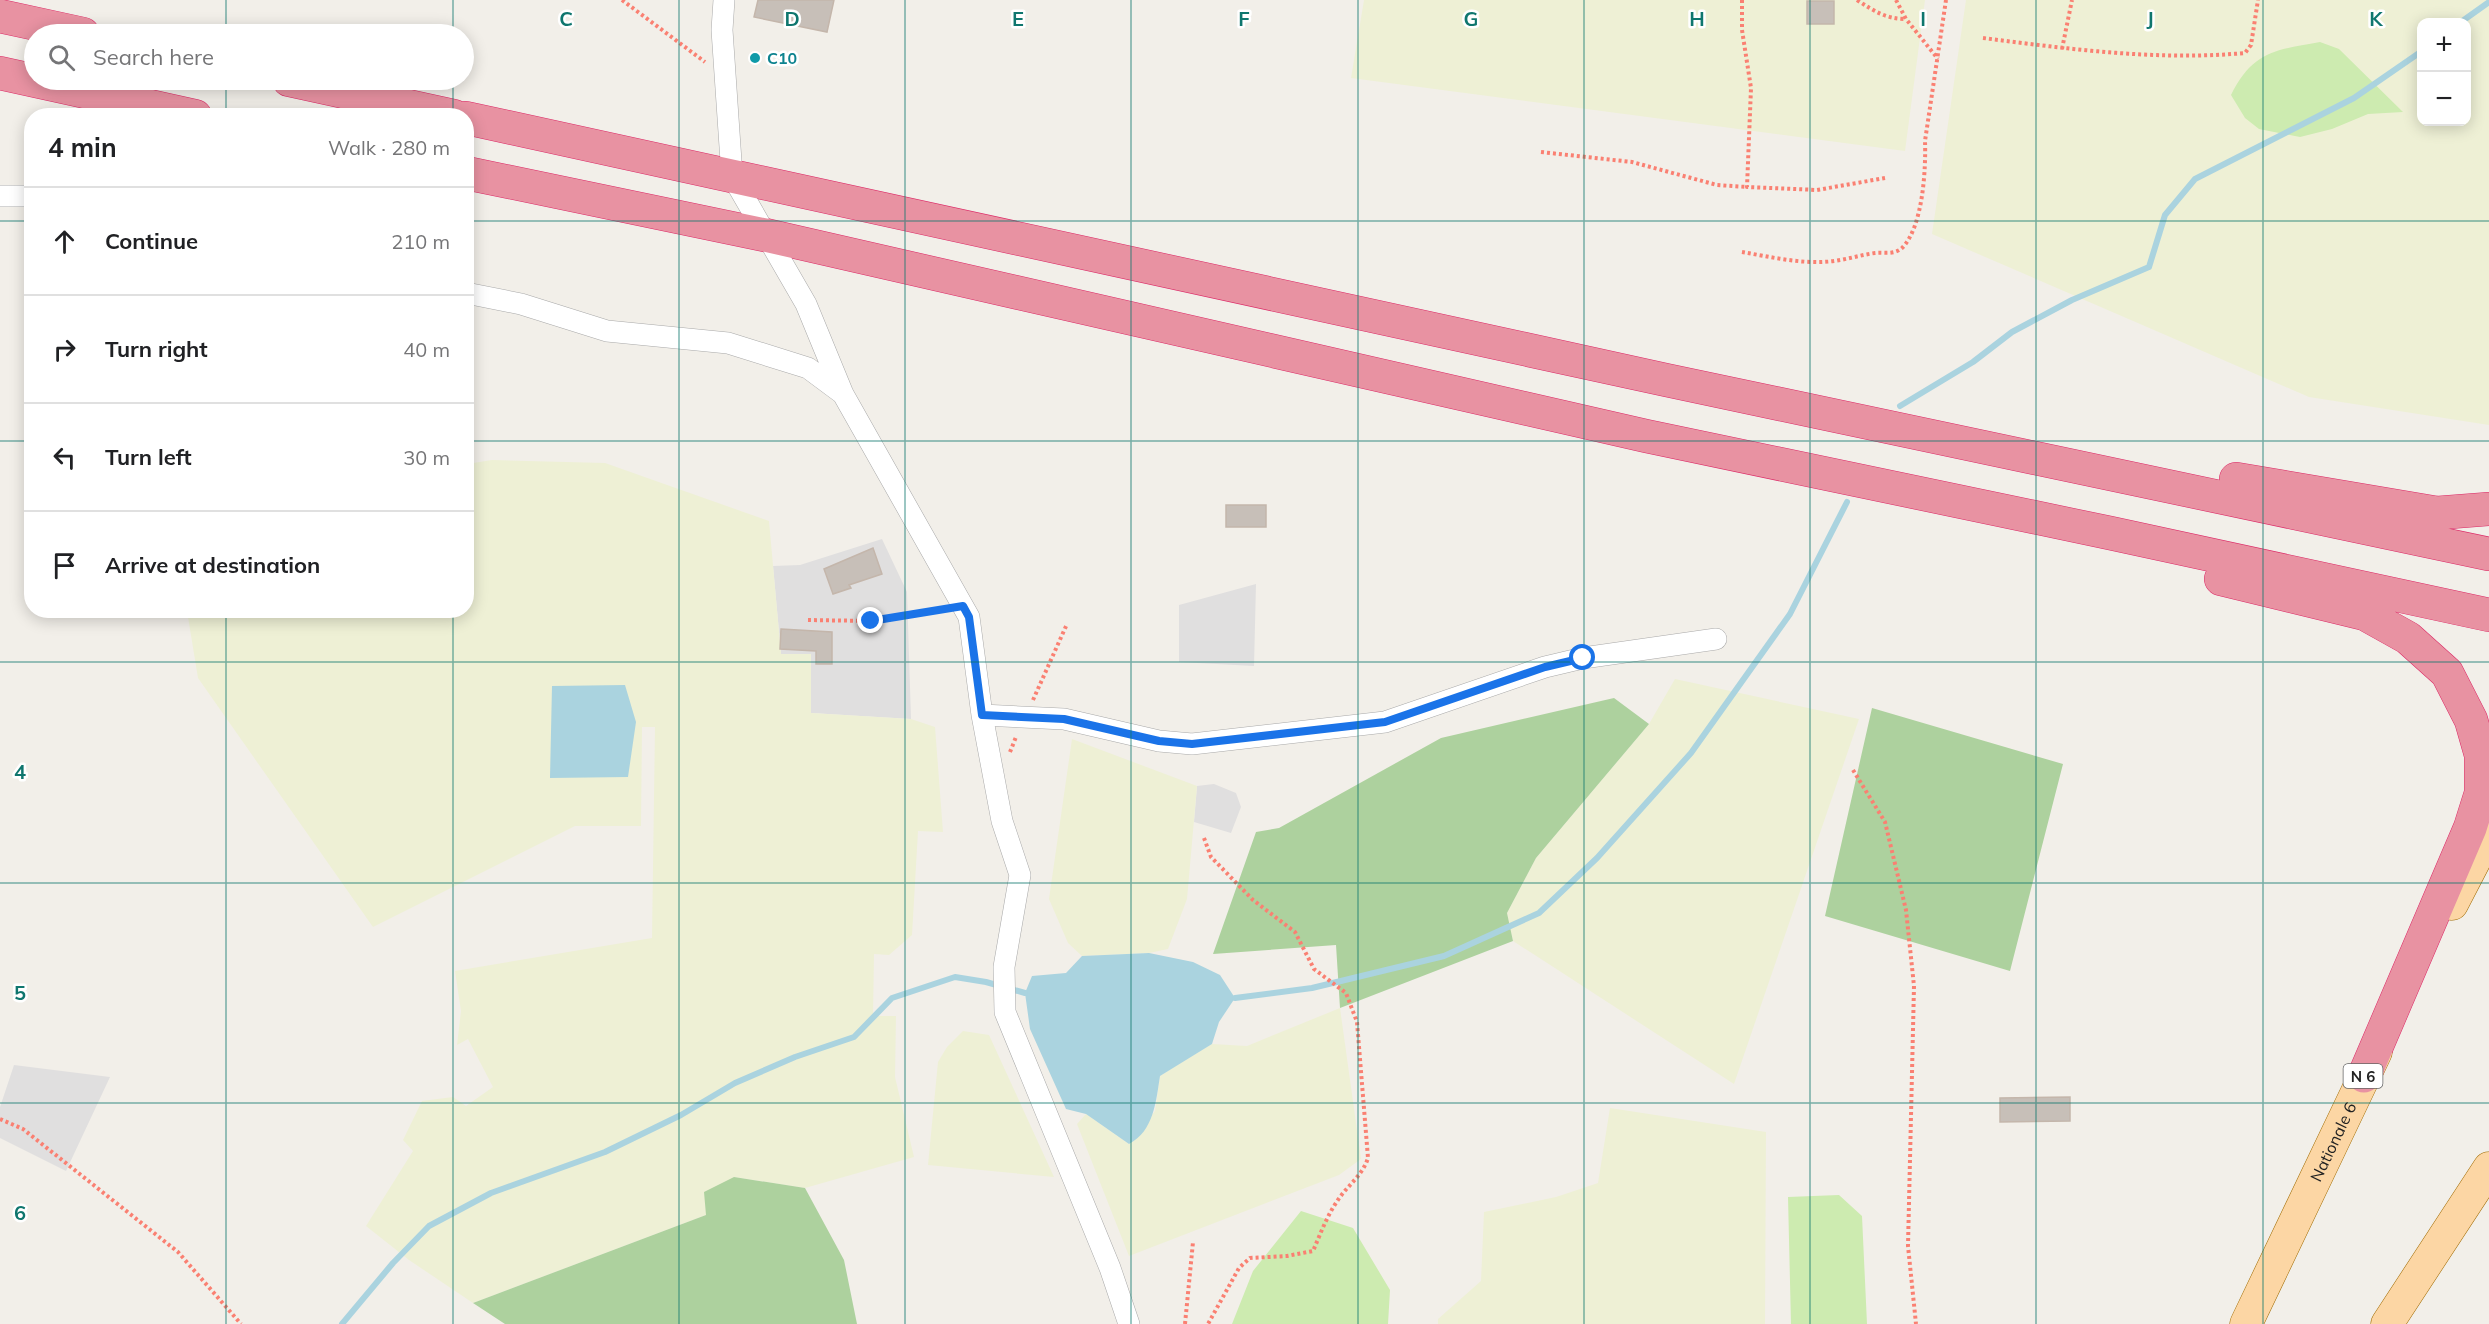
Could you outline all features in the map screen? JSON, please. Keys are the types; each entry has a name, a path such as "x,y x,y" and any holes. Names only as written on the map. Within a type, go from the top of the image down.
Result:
{"highway":[{"path":"0,16 37,24"},
{"path":"0,73 24,78"},
{"path":"77,90 159,108"},
{"path":"335,90 417,108"},
{"path":"474,120 1666,380 2489,554"},
{"path":"474,175 765,236 1646,436 2489,615"},
{"path":"1666,380 2437,513 2489,509"},
{"path":"1646,436 2365,614 2408,638 2416,645 2447,673 2471,720 2481,755 2481,793 2470,828 2364,1076"}],"main road":[{"name":"Nationale 6","path":"2246,1324 2364,1076 2489,832"},
{"path":"2387,1324 2489,1168"}],"street":[{"path":"724,0 722,30 724,77 732,176 806,304 843,394 969,617 982,715 1002,820 1020,874 1004,967 1005,1012 1110,1268 1129,1324"},
{"path":"0,196 24,196"},
{"path":"474,295 521,304 607,331 728,343 808,368 843,394"},
{"path":"982,715 1064,719 1159,741 1192,744 1385,722 1545,667 1583,658 1716,639"}],"path":[{"path":"622,0 724,77"},
{"path":"1742,0 1742,30 1751,88 1747,187"},
{"path":"1857,0 1891,19 1906,19"},
{"path":"1896,0 1906,19 1939,60"},
{"path":"1742,252 1779,259 1832,261 1878,252 1891,253 1902,248 1919,215 1926,163 1925,141 1939,60 1946,0"},
{"path":"2062,49 2072,0"},
{"path":"1983,38 2062,49 2156,56 2245,53 2251,45 2258,0"},
{"path":"1541,152 1632,162 1717,185 1818,190 1885,178"},
{"path":"808,620 871,621 963,606"},
{"path":"1853,770 1885,822 1906,910 1914,986 1908,1246 1916,1324"},
{"path":"1204,838 1211,857 1253,900 1294,932 1314,969 1346,993 1357,1022 1368,1158 1364,1171 1349,1185 1335,1204 1313,1251 1250,1258 1239,1268 1208,1324"},
{"path":"0,1119 23,1129 178,1252 239,1323"},
{"path":"1185,1324 1193,1242"}],"shaded area":[{"path":"882,539 907,592 911,719 811,713 811,654 781,654 773,566 800,565"},
{"path":"1256,584 1254,666 1179,662 1179,605"},
{"path":"1214,784 1236,793 1241,807 1231,833 1194,822 1197,786"},
{"path":"14,1065 110,1077 66,1171 0,1138 0,1107"}],"green space":[{"path":"1364,0 1925,0 1905,151 1351,78"},
{"path":"1966,0 2489,0 2489,425 2309,397 1932,234"},
{"path":"2320,42 2339,49 2403,112 2368,114 2332,129 2300,137 2259,129 2245,118 2231,95 2248,69 2267,55 2290,47"},
{"path":"492,460 605,463 769,521 781,654 811,654 811,713 911,719 935,727 943,832 918,831 912,935 889,955 874,954 873,1016 896,1016 895,1077 914,1157 805,1188 734,1177 706,1215 473,1303 409,1260 366,1226 413,1151 403,1140 422,1101 453,1097 466,1106 493,1087 468,1039 457,1045 461,1011 455,971 652,938 655,727 642,727 641,826 575,826 373,927 198,678 188,618 474,618 474,463"},
{"path":"1675,679 1859,719 1734,1084 1513,941 1507,913 1536,858 1649,724"},
{"path":"1614,698 1649,724 1536,858 1507,913 1513,941 1340,1008 1336,945 1213,954 1256,832 1279,828 1441,738"},
{"path":"1872,708 2063,764 2010,971 1825,916"},
{"path":"1072,739 1197,786 1187,899 1168,949 1149,953 1082,956 1068,943 1049,899"},
{"path":"1340,1008 1361,1159 1339,1175 1129,1256 1077,1124 1086,1114 1129,1144 1155,1111 1160,1076 1177,1065 1212,1044 1247,1046"},
{"path":"963,1031 989,1035 1054,1177 928,1165 938,1062 947,1047"},
{"path":"1610,1108 1766,1132 1765,1324 1438,1324 1438,1319 1481,1281 1484,1212 1556,1197 1598,1183"},
{"path":"734,1177 805,1188 844,1260 857,1324 505,1324 473,1303 706,1215 704,1192"},
{"path":"1839,1195 1862,1216 1867,1324 1791,1324 1788,1197"},
{"path":"1301,1211 1353,1228 1390,1290 1388,1324 1232,1324 1253,1271"}],"water":[{"path":"625,685 636,722 628,777 550,778 552,686"},
{"path":"1149,953 1193,962 1220,975 1235,998 1219,1022 1212,1044 1160,1076 1149,1123 1144,1131 1129,1144 1086,1114 1066,1109 1030,1029 1025,993 1032,976 1066,973 1082,956"}],"building":[{"path":"758,0 834,0 827,32 754,17"},
{"path":"1807,1 1834,1 1834,24 1807,24"},
{"path":"1226,505 1266,505 1266,527 1226,527"},
{"path":"873,548 882,574 849,585 851,588 833,594 824,569"},
{"path":"781,629 832,632 832,664 816,664 816,651 780,649"},
{"path":"2070,1097 2070,1121 2000,1122 2000,1098"}],"waterway":[{"path":"2467,18 2489,2"},
{"path":"1900,406 1973,362 2012,332 2072,300 2149,267 2165,215 2195,179 2354,98 2417,54"},
{"path":"1235,998 1312,988 1444,956 1539,913 1597,858 1691,753 1790,614 1847,502"},
{"path":"342,1324 393,1263 429,1226 491,1193 605,1152 681,1115 735,1083 795,1057 854,1037 892,998 955,977 986,982 1025,993"}],"place":[{"name":"C10","path":"755,58"}],"route":[{"path":"871,621 963,606 969,617 982,715 1064,719 1159,741 1192,744 1385,722 1545,667 1583,658"}]}
